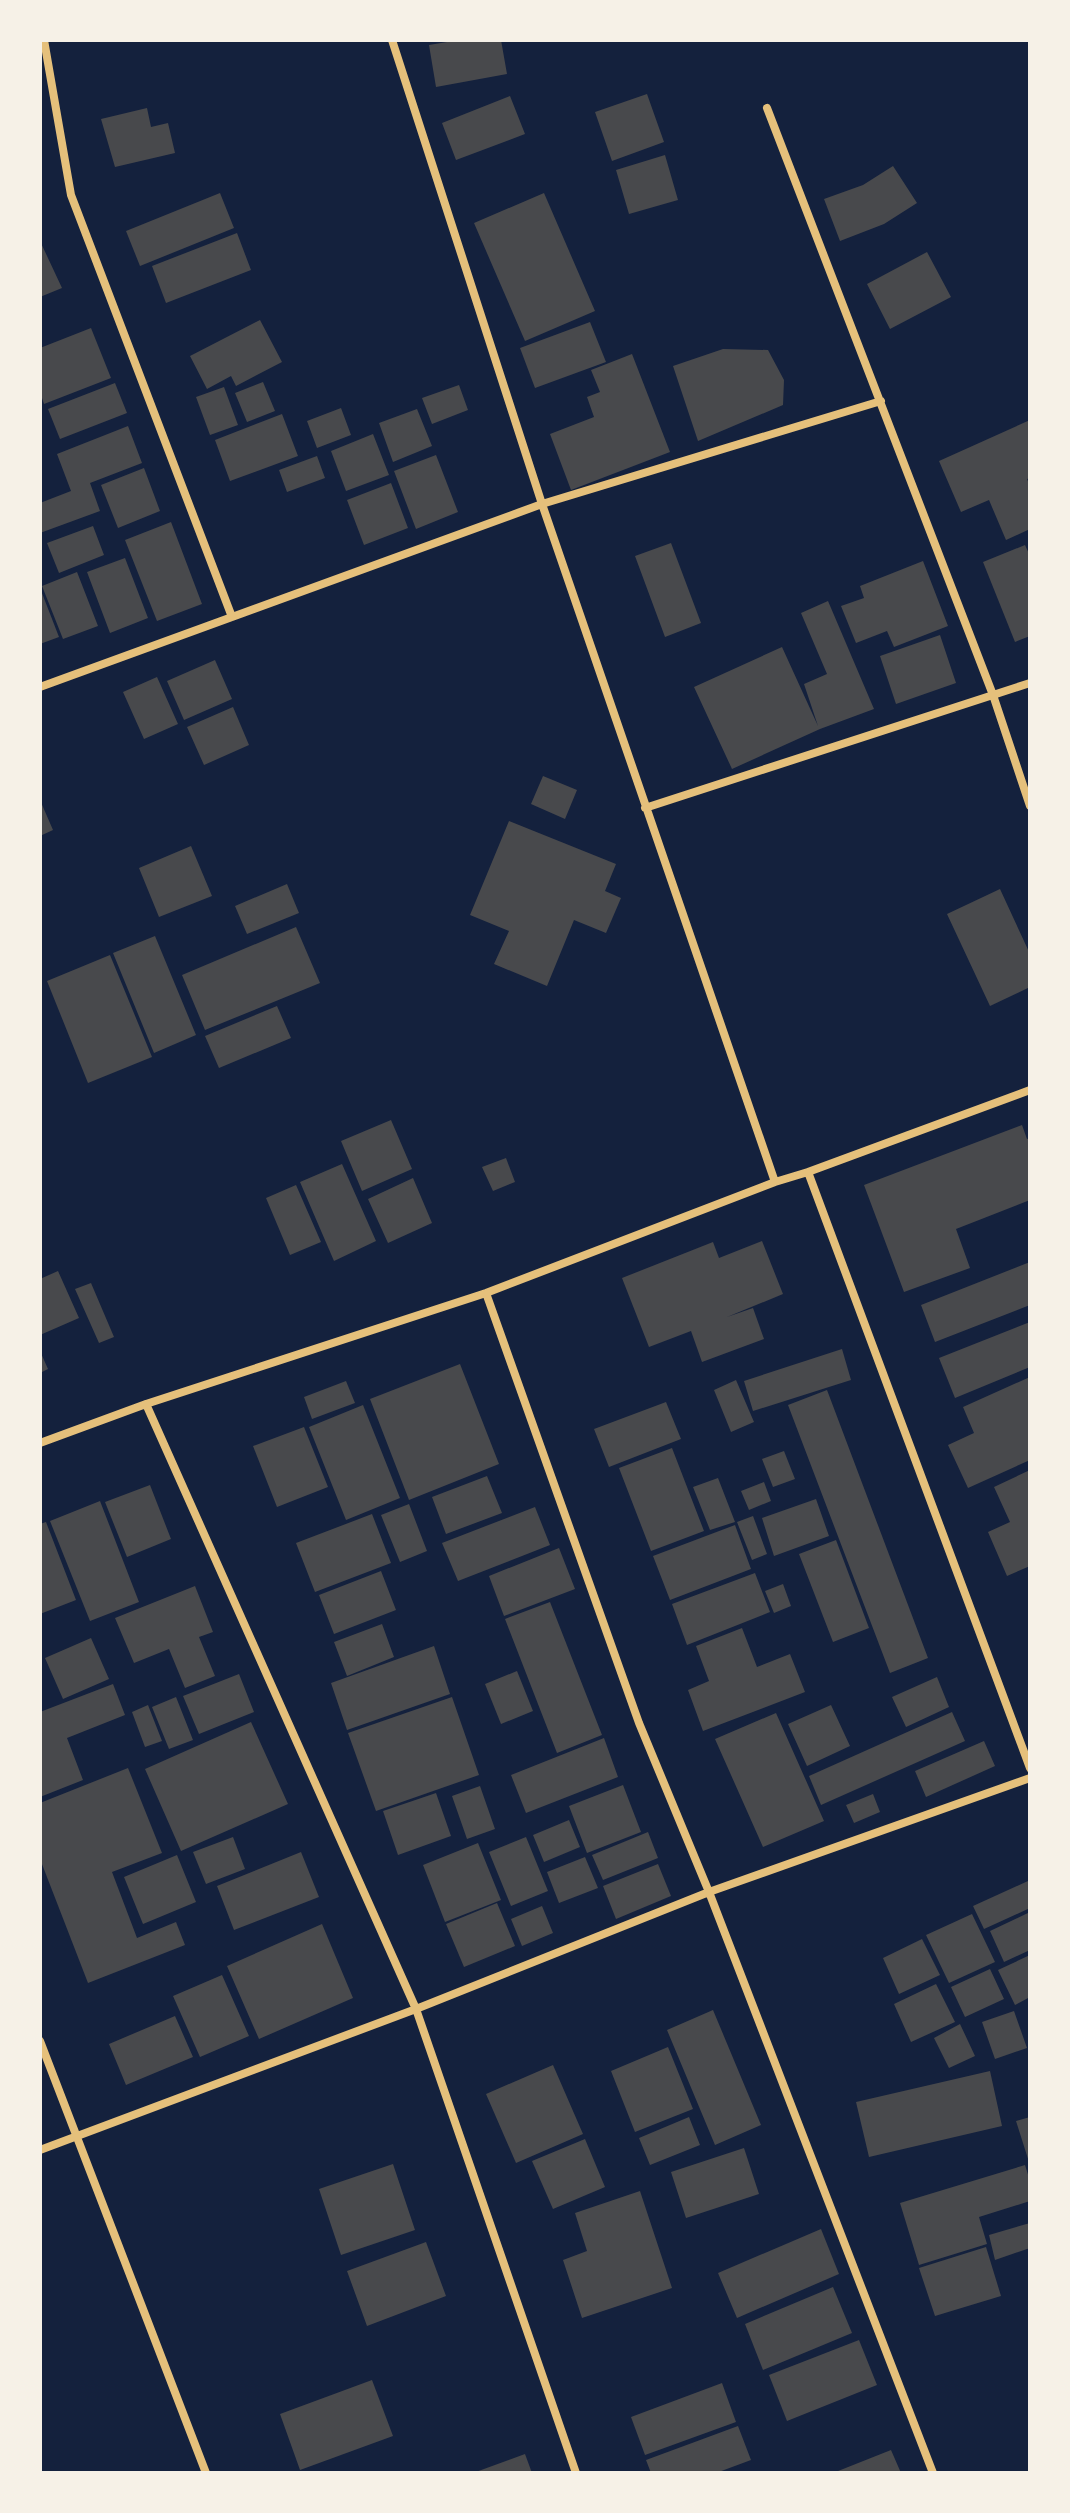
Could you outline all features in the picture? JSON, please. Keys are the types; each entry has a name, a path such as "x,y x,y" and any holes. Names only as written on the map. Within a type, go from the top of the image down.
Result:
{"street":[{"path":"44,40 71,195 232,617"},
{"path":"392,40 542,504 775,1182"},
{"path":"767,108 993,695 1030,806"},
{"path":"40,687 542,504 881,401"},
{"path":"645,808 1030,683"},
{"path":"40,1443 146,1404 486,1293 775,1182 1030,1090"},
{"path":"808,1172 1030,1768"},
{"path":"486,1293 639,1723 709,1892 933,2473"},
{"path":"146,1404 416,2009 576,2473"},
{"path":"40,2150 416,2009 709,1892 1030,1778"},
{"path":"40,2041 206,2473"}],"building":[{"path":"459,40 501,40 507,74 436,87 429,45"},
{"path":"647,94 664,142 612,161 595,112"},
{"path":"510,96 525,134 456,160 442,123"},
{"path":"147,108 151,127 168,123 175,153 115,167 101,119"},
{"path":"665,155 678,200 629,214 616,170"},
{"path":"893,166 917,203 884,224 840,241 824,199 863,185"},
{"path":"220,193 234,228 140,266 126,231"},
{"path":"544,193 595,311 525,341 474,223"},
{"path":"237,233 251,270 166,303 152,266"},
{"path":"40,241 62,288 40,297"},
{"path":"927,252 951,297 890,329 867,284"},
{"path":"260,320 282,362 236,386 231,376 207,389 190,356"},
{"path":"590,322 606,362 535,388 520,348"},
{"path":"91,328 111,378 44,404 40,392 40,348"},
{"path":"723,349 768,350 784,380 783,405 698,441 673,366"},
{"path":"632,354 670,452 571,490 550,434 594,417 587,397 600,392 591,370"},
{"path":"263,382 275,411 247,422 235,393"},
{"path":"115,383 127,413 60,439 48,409"},
{"path":"459,385 468,410 432,424 422,398"},
{"path":"224,387 238,425 210,435 196,397"},
{"path":"341,408 351,435 317,448 307,421"},
{"path":"417,409 432,446 393,462 379,423"},
{"path":"282,414 298,456 230,481 215,440"},
{"path":"1030,420 1030,478 1027,479 1030,486 1030,529 1006,540 989,500 961,512 939,461"},
{"path":"128,426 142,463 90,483 100,511 40,533 40,503 71,491 57,454"},
{"path":"373,434 389,475 346,491 331,451"},
{"path":"436,455 458,512 416,529 394,471"},
{"path":"317,456 325,478 287,492 279,470"},
{"path":"144,468 160,511 118,528 101,485"},
{"path":"391,483 408,528 364,545 347,500"},
{"path":"171,522 202,604 157,621 125,540"},
{"path":"93,526 104,555 59,573 47,543"},
{"path":"671,543 701,623 665,637 635,556"},
{"path":"1025,545 1030,556 1030,636 1015,642 983,562"},
{"path":"125,558 148,618 110,633 87,572"},
{"path":"923,561 948,626 894,647 887,631 856,643 841,606 864,598 860,586"},
{"path":"77,572 98,626 63,639 42,586"},
{"path":"40,588 59,637 40,644"},
{"path":"828,601 874,709 820,729 732,769 694,687 782,647 818,726 804,684 827,674 801,613"},
{"path":"940,635 956,683 896,704 880,656"},
{"path":"215,660 232,699 184,720 167,681"},
{"path":"157,677 178,724 144,739 123,692"},
{"path":"233,707 249,745 204,765 187,727"},
{"path":"543,776 577,790 565,819 531,804"},
{"path":"40,800 53,830 40,836"},
{"path":"509,821 616,864 605,891 621,898 606,933 574,920 547,986 494,964 509,931 470,915"},
{"path":"191,846 212,896 159,917 139,868"},
{"path":"287,884 299,913 247,934 235,906"},
{"path":"1000,889 1030,954 1030,987 990,1006 947,914"},
{"path":"296,927 320,983 205,1030 182,975"},
{"path":"155,936 196,1035 154,1053 113,953"},
{"path":"110,955 152,1057 88,1083 47,981"},
{"path":"277,1006 291,1038 219,1068 205,1036"},
{"path":"391,1120 412,1169 362,1191 341,1141"},
{"path":"1022,1125 1027,1139 1030,1138 1030,1200 956,1229 970,1268 904,1292 864,1185"},
{"path":"506,1158 515,1182 493,1191 482,1167"},
{"path":"342,1164 376,1241 334,1261 300,1182"},
{"path":"413,1178 432,1223 388,1243 368,1199"},
{"path":"296,1185 321,1242 290,1255 266,1198"},
{"path":"762,1241 783,1294 727,1317 753,1308 764,1339 702,1362 691,1331 649,1347 622,1278 713,1242 719,1258"},
{"path":"1030,1262 1030,1305 935,1342 921,1305"},
{"path":"58,1271 79,1318 40,1335 40,1279"},
{"path":"91,1283 114,1337 99,1343 75,1289"},
{"path":"1030,1322 1030,1367 955,1398 939,1358"},
{"path":"842,1349 851,1380 753,1411 744,1381"},
{"path":"40,1351 48,1369 40,1373"},
{"path":"460,1364 499,1464 409,1500 370,1399"},
{"path":"1030,1377 1030,1460 968,1488 948,1445 974,1433 963,1407"},
{"path":"736,1380 754,1422 731,1432 714,1390"},
{"path":"346,1381 355,1403 312,1419 304,1397"},
{"path":"827,1390 928,1658 890,1673 788,1405"},
{"path":"666,1402 681,1439 609,1467 594,1429"},
{"path":"363,1405 400,1498 346,1520 309,1427"},
{"path":"304,1427 328,1487 277,1507 253,1446"},
{"path":"672,1448 704,1531 651,1551 619,1468"},
{"path":"784,1451 795,1479 773,1487 762,1459"},
{"path":"1030,1470 1030,1566 1007,1576 988,1532 1010,1522 994,1487"},
{"path":"487,1476 502,1513 446,1534 432,1497"},
{"path":"718,1478 735,1522 710,1530 693,1487"},
{"path":"764,1482 771,1501 749,1510 741,1491"},
{"path":"150,1485 171,1539 127,1557 105,1502"},
{"path":"816,1499 829,1536 774,1556 762,1518"},
{"path":"100,1501 139,1602 90,1621 50,1521"},
{"path":"409,1504 427,1551 400,1562 381,1515"},
{"path":"535,1507 550,1545 458,1581 442,1543"},
{"path":"372,1514 391,1563 315,1592 296,1543"},
{"path":"753,1516 767,1554 752,1560 737,1522"},
{"path":"46,1522 76,1600 40,1614 40,1524"},
{"path":"735,1525 751,1569 670,1600 653,1556"},
{"path":"836,1540 869,1628 833,1642 799,1554"},
{"path":"559,1548 575,1589 504,1616 489,1576"},
{"path":"381,1571 396,1610 334,1634 319,1595"},
{"path":"755,1573 770,1612 687,1645 672,1604"},
{"path":"783,1584 791,1606 774,1613 765,1591"},
{"path":"195,1586 213,1632 199,1637 215,1676 185,1688 169,1649 134,1663 115,1618"},
{"path":"550,1602 602,1735 557,1753 505,1619"},
{"path":"382,1624 394,1657 347,1676 334,1642"},
{"path":"742,1628 757,1667 790,1654 805,1692 703,1731 688,1690 709,1681 696,1646"},
{"path":"91,1638 109,1679 63,1699 45,1658"},
{"path":"434,1646 450,1694 347,1730 331,1683"},
{"path":"517,1671 533,1711 501,1724 485,1684"},
{"path":"239,1674 254,1712 199,1734 183,1696"},
{"path":"937,1677 949,1707 906,1727 892,1697"},
{"path":"113,1684 125,1715 67,1738 83,1780 40,1797 40,1712"},
{"path":"176,1697 193,1740 169,1749 152,1707"},
{"path":"452,1697 479,1775 376,1811 348,1733"},
{"path":"148,1705 162,1741 145,1747 132,1712"},
{"path":"831,1705 850,1746 807,1766 788,1724"},
{"path":"952,1712 965,1741 821,1805 809,1776"},
{"path":"776,1713 824,1821 763,1847 715,1739"},
{"path":"251,1722 288,1804 181,1851 145,1769"},
{"path":"604,1738 618,1777 526,1813 511,1775"},
{"path":"984,1741 995,1766 926,1797 915,1771"},
{"path":"128,1768 162,1853 112,1872 137,1938 176,1922 185,1945 88,1983 40,1859 40,1803"},
{"path":"623,1785 641,1832 587,1853 569,1806"},
{"path":"480,1786 495,1829 467,1839 452,1796"},
{"path":"436,1793 451,1836 398,1855 383,1811"},
{"path":"873,1794 880,1812 854,1823 846,1805"},
{"path":"569,1820 580,1847 544,1862 533,1835"},
{"path":"648,1832 658,1858 603,1880 592,1855"},
{"path":"233,1837 245,1869 206,1884 193,1852"},
{"path":"526,1837 548,1891 511,1906 489,1852"},
{"path":"478,1843 501,1900 445,1922 423,1865"},
{"path":"301,1852 319,1897 234,1930 217,1886"},
{"path":"177,1855 196,1902 143,1924 124,1877"},
{"path":"585,1857 598,1888 559,1903 547,1872"},
{"path":"658,1864 671,1896 616,1919 603,1886"},
{"path":"1028,1881 1030,1908 984,1929 973,1906"},
{"path":"497,1903 515,1946 464,1967 446,1924"},
{"path":"542,1906 553,1933 522,1946 511,1919"},
{"path":"1030,1912 1030,1950 1004,1962 990,1931"},
{"path":"972,1914 995,1962 949,1983 926,1935"},
{"path":"322,1924 353,1998 259,2039 227,1966"},
{"path":"922,1939 940,1975 899,1994 883,1958"},
{"path":"1030,1955 1030,1997 1015,2005 998,1970"},
{"path":"990,1969 1004,1999 965,2017 951,1987"},
{"path":"222,1975 249,2036 200,2057 173,1996"},
{"path":"936,1984 955,2022 911,2042 894,2004"},
{"path":"713,2010 761,2125 715,2145 667,2030"},
{"path":"1014,2011 1027,2048 995,2059 982,2022"},
{"path":"175,2016 193,2057 126,2085 109,2044"},
{"path":"960,2024 975,2056 949,2068 934,2038"},
{"path":"668,2047 693,2109 635,2132 611,2071"},
{"path":"553,2065 583,2134 516,2163 486,2094"},
{"path":"990,2071 1002,2126 869,2157 856,2102"},
{"path":"689,2117 700,2145 650,2165 639,2138"},
{"path":"1030,2117 1030,2162 1029,2162 1016,2121"},
{"path":"585,2139 605,2187 553,2209 532,2161"},
{"path":"744,2148 759,2194 686,2218 671,2172"},
{"path":"393,2164 415,2230 341,2255 319,2189"},
{"path":"1025,2165 1030,2181 1030,2201 979,2217 987,2244 919,2265 900,2203"},
{"path":"640,2191 672,2288 582,2318 563,2260 587,2251 575,2213"},
{"path":"1030,2223 1030,2248 995,2260 989,2235"},
{"path":"821,2229 839,2274 737,2318 718,2273"},
{"path":"426,2242 446,2296 367,2326 347,2271"},
{"path":"986,2247 1001,2296 935,2316 919,2268"},
{"path":"833,2287 852,2333 763,2370 745,2324"},
{"path":"859,2340 877,2385 787,2421 769,2375"},
{"path":"372,2380 393,2436 300,2470 280,2414"},
{"path":"722,2383 736,2422 645,2455 631,2417"},
{"path":"738,2426 751,2460 716,2473 651,2473 646,2460"},
{"path":"891,2450 901,2473 833,2473"},
{"path":"525,2454 532,2473 473,2473"}]}
